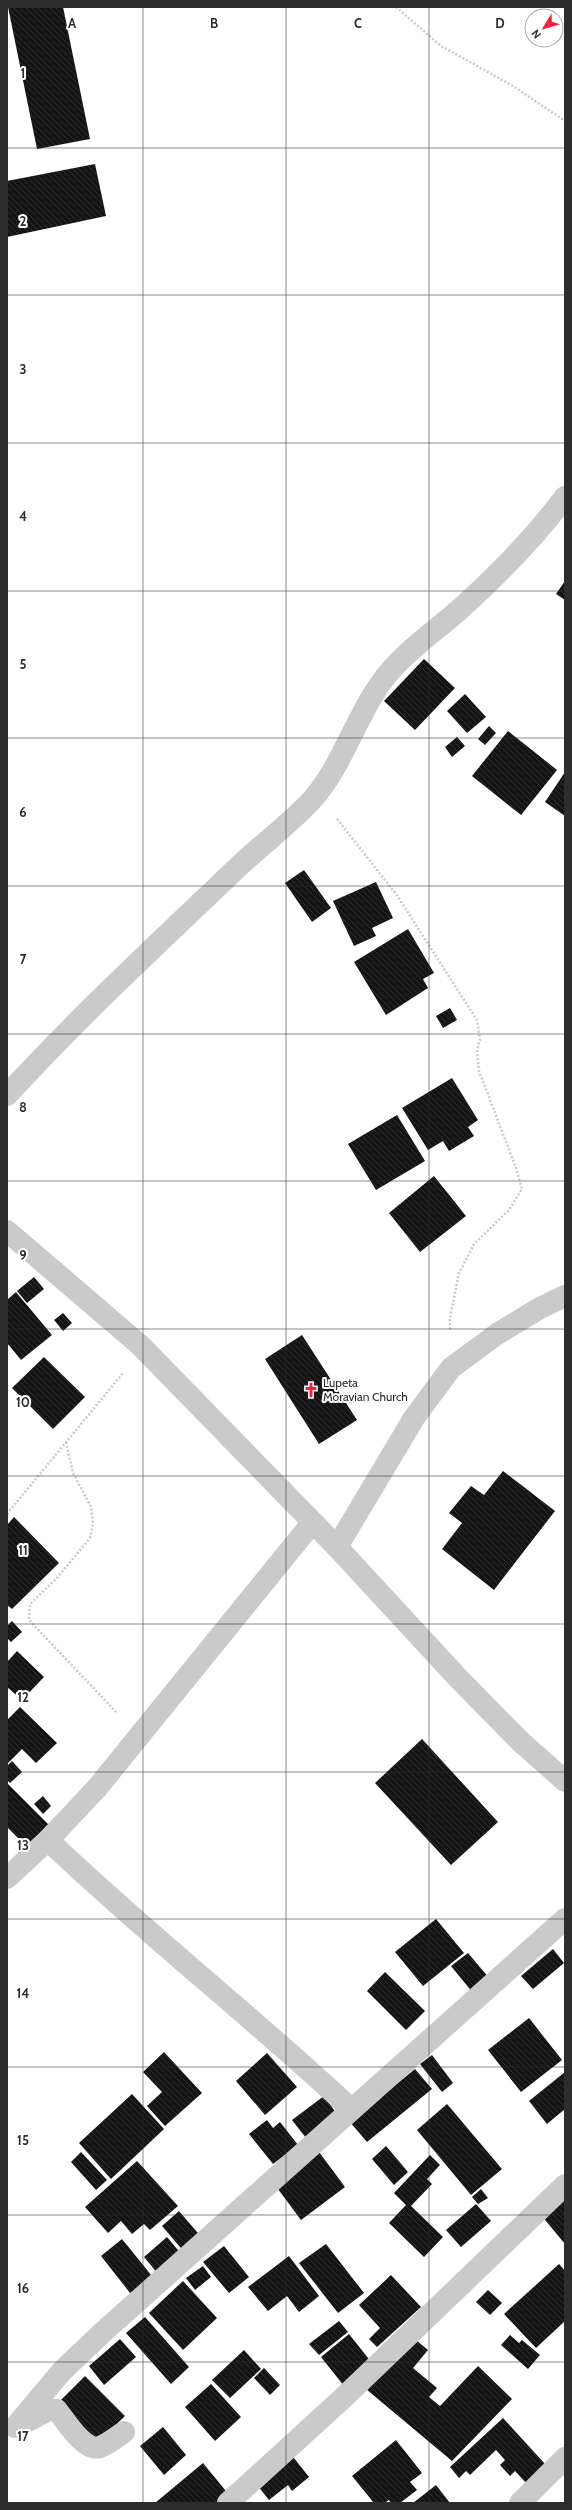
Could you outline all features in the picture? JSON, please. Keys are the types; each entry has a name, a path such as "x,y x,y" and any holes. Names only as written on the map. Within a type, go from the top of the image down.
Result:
{"street":[{"path":"7,1095 62,1036 316,794 330,776 365,707 391,670 421,639 459,611 498,574 543,526 565,497"},
{"path":"7,1231 141,1346 337,1547 458,1678 521,1742 565,1781"},
{"path":"337,1547 414,1418 451,1368 497,1334 540,1308 565,1296"},
{"path":"7,1878 48,1840 96,1788 312,1523"},
{"path":"48,1840 140,1926 313,2073 351,2109"},
{"path":"11,2431 76,2357 351,2109 565,1919"},
{"path":"228,2503 347,2394 565,2186"},
{"path":"11,2431 49,2410 57,2410 83,2442 91,2448 99,2448 124,2432"},
{"path":"520,2503 565,2458"}],"path":[{"path":"396,7 441,46 479,64 565,121"},
{"path":"316,794 396,894 477,1020 480,1040 477,1050 479,1071 516,1168 522,1189 509,1210 474,1244 459,1273 450,1318 451,1368"},
{"path":"7,1514 123,1372 141,1346"},
{"path":"66,1442 73,1473 91,1507 93,1524 90,1538 57,1578 30,1604 29,1620 139,1734"}],"building":[{"path":"8,7 63,7 90,139 37,149"},
{"path":"95,164 106,216 7,237 7,181"},
{"path":"565,581 565,600 556,594"},
{"path":"424,659 455,688 415,730 384,701"},
{"path":"465,694 486,717 467,733 447,711"},
{"path":"489,726 496,733 485,745 478,739"},
{"path":"508,731 557,770 521,815 472,776"},
{"path":"457,737 465,746 452,757 445,747"},
{"path":"565,772 565,816 545,802"},
{"path":"304,870 331,908 312,922 285,883"},
{"path":"376,882 393,918 372,928 376,936 354,946 333,901"},
{"path":"408,929 434,973 423,979 428,988 386,1015 354,962"},
{"path":"450,1008 457,1020 443,1028 436,1016"},
{"path":"452,1078 478,1120 468,1127 474,1136 449,1151 443,1141 428,1150 402,1108"},
{"path":"397,1115 425,1161 376,1190 348,1144"},
{"path":"434,1176 466,1216 420,1252 389,1213"},
{"path":"34,1277 44,1289 27,1303 17,1291"},
{"path":"16,1292 52,1335 21,1360 7,1343 7,1300"},
{"path":"63,1313 72,1323 63,1331 54,1320"},
{"name":"Lupeta Moravian Church","path":"302,1335 357,1420 319,1444 265,1359"},
{"path":"44,1357 85,1397 53,1429 12,1388"},
{"path":"503,1471 555,1511 494,1590 442,1549 462,1523 449,1513 471,1486 484,1495"},
{"path":"14,1517 59,1563 12,1609 7,1605 7,1525"},
{"path":"12,1621 22,1632 11,1642 7,1638 7,1626"},
{"path":"17,1651 44,1677 22,1700 7,1687 7,1662"},
{"path":"20,1707 57,1743 36,1763 22,1749 7,1764 7,1720"},
{"path":"422,1739 498,1822 451,1865 375,1783"},
{"path":"12,1761 22,1772 10,1783 7,1780 7,1766"},
{"path":"7,1783 49,1825 27,1847 7,1827"},
{"path":"43,1796 51,1806 43,1814 34,1804"},
{"path":"436,1919 464,1953 423,1986 395,1952"},
{"path":"553,1949 564,1963 533,1989 521,1976"},
{"path":"468,1953 490,1979 473,1993 451,1966"},
{"path":"385,1972 425,2011 406,2030 367,1991"},
{"path":"529,2018 562,2060 521,2092 488,2050"},
{"path":"164,2052 202,2093 165,2126 147,2106 162,2092 143,2072"},
{"path":"267,2053 297,2087 265,2115 236,2081"},
{"path":"432,2055 453,2083 442,2092 420,2064"},
{"path":"415,2069 432,2089 367,2142 350,2122"},
{"path":"565,2072 565,2109 547,2124 529,2101"},
{"path":"132,2094 164,2129 111,2179 79,2143"},
{"path":"324,2096 337,2114 306,2138 292,2120"},
{"path":"447,2104 502,2169 471,2195 417,2130"},
{"path":"267,2120 273,2128 280,2122 298,2145 273,2164 249,2134"},
{"path":"386,2146 408,2172 394,2185 372,2159"},
{"path":"81,2152 107,2180 96,2190 71,2162"},
{"path":"319,2152 345,2187 301,2220 275,2185"},
{"path":"430,2155 440,2165 427,2179 432,2184 411,2206 443,2237 424,2257 389,2223 406,2205 394,2193"},
{"path":"137,2161 178,2206 150,2230 144,2224 132,2234 121,2221 108,2233 85,2207"},
{"path":"481,2189 488,2198 478,2204 472,2197"},
{"path":"565,2196 565,2244 541,2215"},
{"path":"476,2204 491,2221 461,2247 446,2230"},
{"path":"179,2211 203,2239 186,2254 162,2226"},
{"path":"167,2237 182,2255 159,2275 144,2257"},
{"path":"122,2239 156,2281 134,2298 101,2256"},
{"path":"326,2244 364,2293 338,2313 299,2263"},
{"path":"224,2246 249,2277 229,2293 203,2262"},
{"path":"289,2256 319,2296 299,2312 287,2296 268,2311 248,2287"},
{"path":"559,2264 565,2271 565,2321 536,2348 504,2314"},
{"path":"203,2266 211,2277 195,2290 186,2278"},
{"path":"391,2275 421,2307 377,2347 369,2339 380,2328 359,2305"},
{"path":"183,2281 217,2318 183,2350 149,2313"},
{"path":"488,2290 502,2303 490,2315 476,2302"},
{"path":"145,2317 189,2367 171,2384 126,2333"},
{"path":"339,2321 348,2332 319,2355 309,2344"},
{"path":"349,2334 372,2363 344,2386 321,2357"},
{"path":"510,2335 519,2343 522,2340 540,2355 528,2369 501,2345"},
{"path":"411,2336 428,2350 413,2368 437,2388 429,2397 440,2406 478,2366 512,2399 452,2461 366,2389"},
{"path":"120,2339 136,2357 104,2385 89,2366"},
{"path":"244,2350 261,2369 230,2398 212,2380"},
{"path":"264,2368 280,2385 270,2395 254,2378"},
{"path":"85,2376 125,2416 96,2444 57,2404"},
{"path":"211,2384 241,2417 215,2441 185,2407"},
{"path":"503,2418 546,2465 526,2483 515,2471 510,2476 500,2465 505,2460 496,2450 470,2475 466,2471 459,2478 450,2467"},
{"path":"163,2427 186,2455 164,2475 140,2446"},
{"path":"396,2440 422,2473 410,2482 417,2490 400,2503 391,2503 389,2500 384,2503 374,2503 352,2476"},
{"path":"290,2453 309,2477 292,2491 288,2485 269,2500 254,2481"},
{"path":"203,2463 230,2496 221,2503 155,2503"},
{"path":"436,2485 450,2503 413,2503"}],"place":[{"name":"Lupeta Moravian Church","path":"311,1390"}]}
